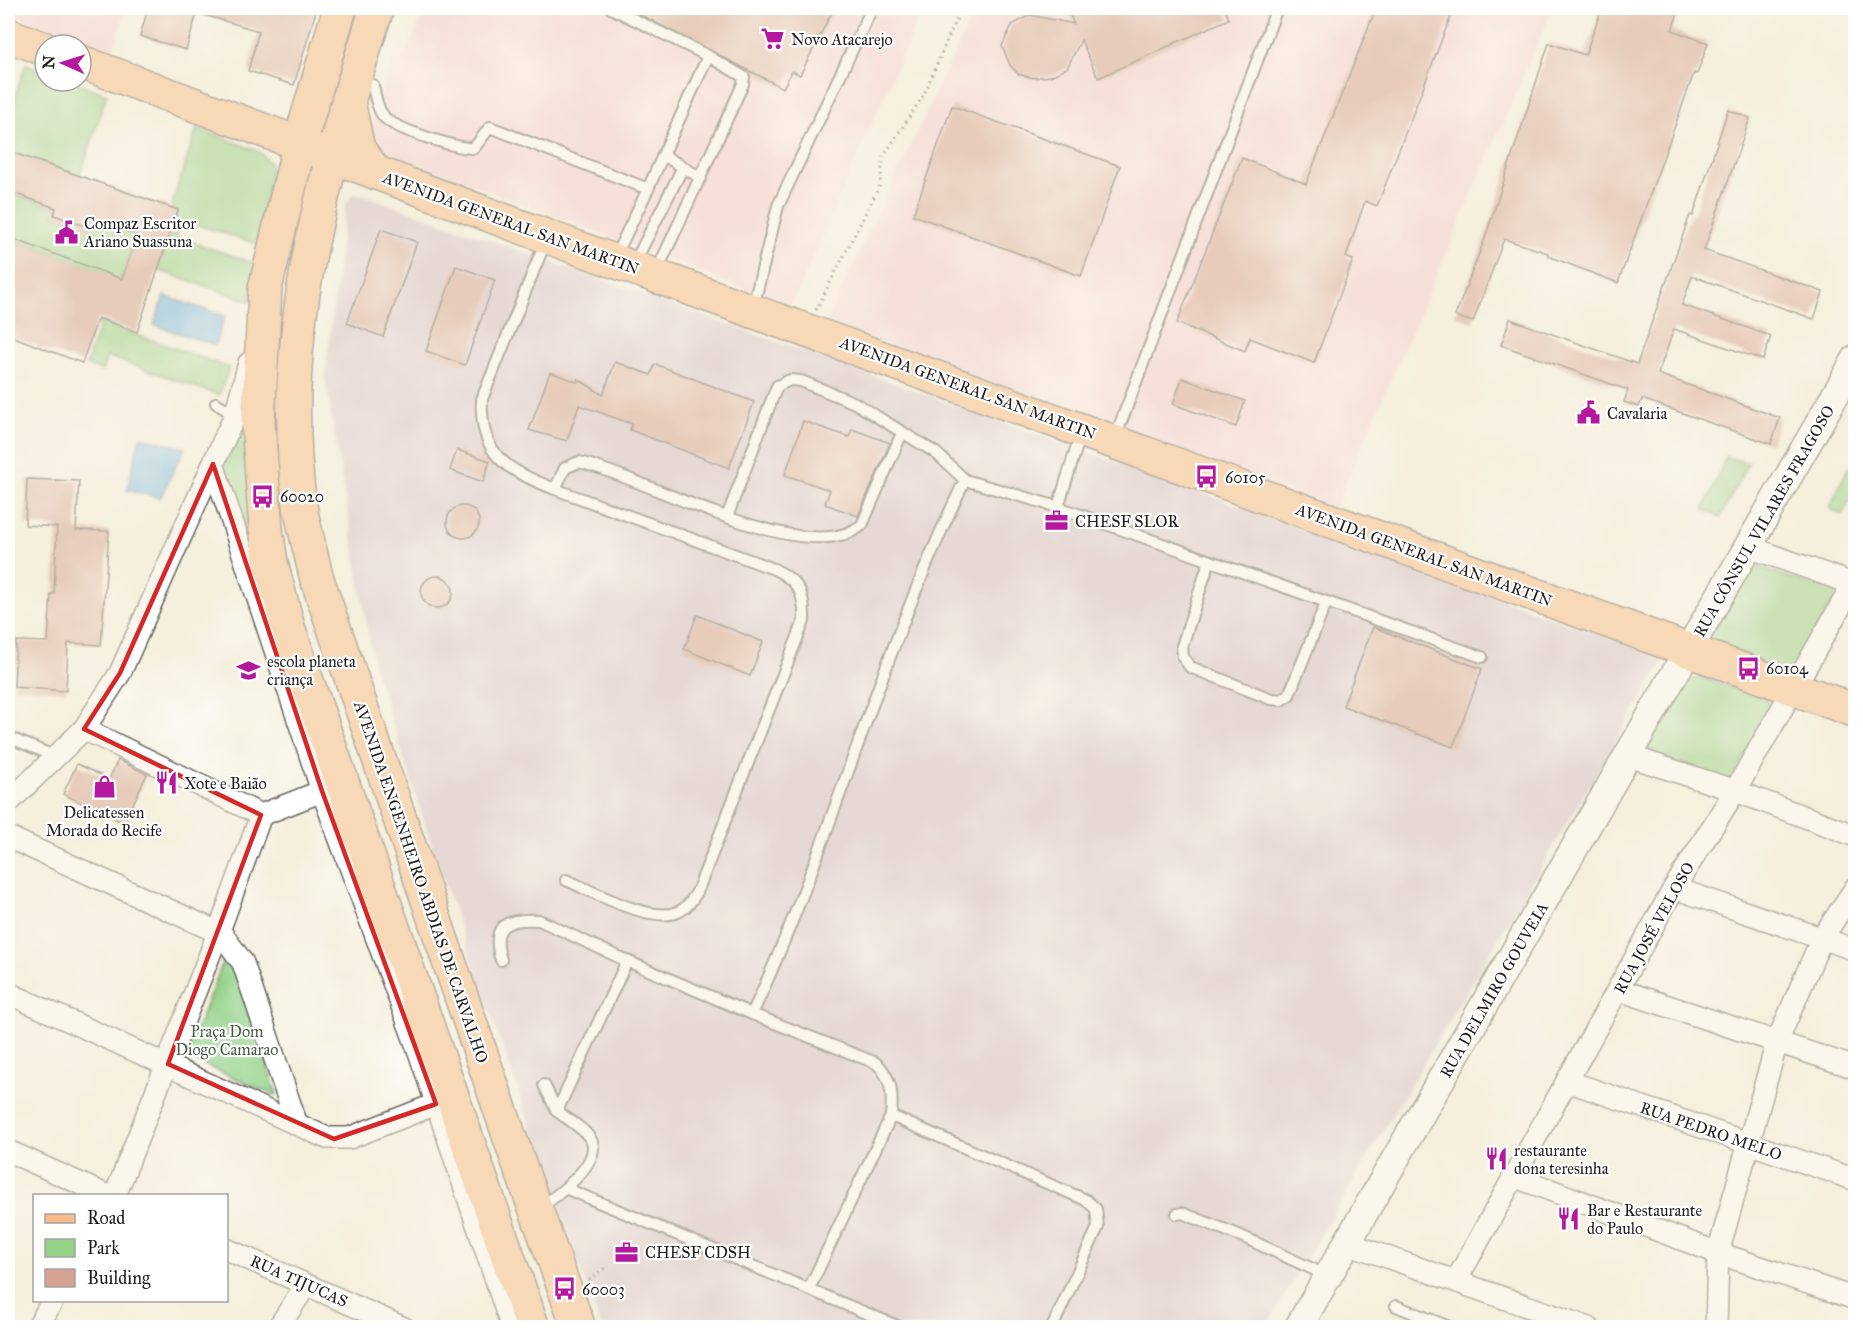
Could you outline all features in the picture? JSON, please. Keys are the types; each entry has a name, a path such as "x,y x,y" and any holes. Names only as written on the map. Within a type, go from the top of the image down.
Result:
{"main road":[{"path":"238,401 268,276 285,181 288,138 313,101 340,8"},
{"name":"AVENIDA ENGENHEIRO ABDIAS DE CARVALHO","path":"377,8 360,93 345,149 319,205 300,300 294,399 300,505 316,576 579,1328"},
{"path":"360,93 399,8"},
{"path":"8,35 33,44"},
{"name":"AVENIDA GENERAL SAN MARTIN","path":"93,66 288,138 345,149 376,173 548,237 1856,711"},
{"path":"319,205 338,186 349,179 376,173"},
{"path":"268,276 273,336 294,399"},
{"path":"238,401 274,386 284,389 294,399"},
{"path":"238,401 258,423 266,529 271,563 288,627 533,1328"}],"street":[{"name":"RUA CÔNSUL VILARES FRAGOSO","path":"1689,652 1856,359"},
{"path":"8,804 54,756 84,729 133,650 238,401"},
{"path":"213,464 322,791 436,1104 512,1328"},
{"path":"185,525 195,518 212,514 225,519 234,528"},
{"path":"1749,547 1854,582"},
{"name":"RUA JOSÉ VELOSO","path":"1456,1281 1674,888 1735,791 1854,582"},
{"name":"RUA DELMIRO GOUVEIA","path":"1298,1328 1689,652"},
{"path":"84,729 261,815 322,791"},
{"path":"1629,756 1735,791 1856,836"},
{"path":"116,1194 219,931 261,815"},
{"path":"8,837 219,931 243,963 296,1122"},
{"path":"1716,1328 1718,1253 1777,1042 1822,938 1856,887"},
{"path":"1674,888 1856,950"},
{"path":"1619,990 1856,1068"},
{"path":"8,993 296,1122 317,1135 342,1139 436,1104"},
{"name":"RUA PEDRO MELO","path":"1567,1081 1856,1180"},
{"path":"8,1151 104,1194"},
{"path":"1513,1176 1718,1253 1856,1299"},
{"path":"1347,1244 1589,1328"},
{"name":"RUA TIJUCAS","path":"228,1250 404,1328"},
{"path":"278,1328 306,1285"},
{"path":"37,1328 52,1302"}],"lane":[{"path":"611,8 708,56 744,77 743,84 701,178 634,267"},
{"path":"752,310 778,206 872,8"},
{"path":"1114,441 1277,8"},
{"path":"634,267 648,189 708,56"},
{"path":"360,93 378,107 390,122 440,141 474,148 490,126 648,189"},
{"path":"663,155 701,178"},
{"path":"634,267 683,167"},
{"path":"548,237 482,399 481,422 489,446 502,462 519,474 786,574 801,589 805,605 804,621 697,892 688,906 677,913 656,915 566,880"},
{"path":"728,517 777,386 783,382 801,381 855,403 936,453 965,480 1058,507 1482,657"},
{"path":"1058,507 1082,430"},
{"path":"555,489 566,468 579,462 760,527 809,538 855,531 867,519 902,433"},
{"path":"752,1014 830,825 887,661 965,480"},
{"path":"1209,562 1182,646 1183,657 1190,667 1271,699 1282,700 1289,695 1326,603"},
{"path":"8,738 54,756"},
{"path":"501,960 495,943 498,931 507,923 523,919 539,920 627,961 876,1063 884,1070 893,1096 891,1116 809,1288"},
{"path":"557,1111 627,961"},
{"path":"536,1210 567,1189 587,1163 592,1144 590,1138 557,1111 544,1085"},
{"path":"891,1116 1086,1200 1096,1209 1098,1227 1052,1328"},
{"path":"567,1189 902,1328"},
{"path":"1177,1214 1182,1213 1241,1236 1328,1276"},
{"path":"1395,1306 1452,1328"}],"path":[{"path":"806,330 880,184 883,157 923,96 961,8"}],"highlighted area":[{"path":"213,464 322,791 436,1104 334,1139 168,1064 261,815 84,729 120,673"}],"shaded area":[{"path":"8,8 127,8 112,53 93,46 93,33 59,33 8,14"},
{"path":"427,8 923,8 791,307 375,147 369,134 370,125 393,59 401,62"},
{"path":"976,8 1553,8 1335,508 826,323"},
{"path":"352,194 361,194 1666,658 1266,1327 601,1327 440,870 374,667 325,378 345,206"}],"green space":[{"path":"26,64 33,67 33,93 93,93 93,89 107,94 80,176 8,151 8,106 11,107"},
{"path":"197,128 260,152 270,163 269,183 259,224 257,244 183,220 176,237 257,264 250,301 158,270 178,210 171,207"},
{"path":"14,194 56,208 54,215 91,228 94,220 137,235 120,283 113,276 8,237 8,213"},
{"path":"101,322 229,368 219,395 107,356 102,371 86,365"},
{"path":"246,407 275,601 219,467"},
{"path":"1726,457 1748,463 1720,518 1704,509"},
{"path":"1849,466 1855,469 1855,489 1842,515 1829,508"},
{"path":"1752,565 1837,593 1792,672 1707,641"},
{"path":"1700,677 1764,697 1768,702 1767,715 1730,782 1697,776 1644,750 1685,682"},
{"name":"Praça Dom Diogo Camarao","path":"224,959 231,960 277,1094 274,1095 188,1058 188,1051"}],"water":[{"path":"164,296 225,316 215,345 154,325"},
{"path":"140,437 185,448 160,498 127,490"}],"building":[{"path":"148,8 317,8 294,85 248,71 259,31 197,13 186,50 140,36"},
{"name":"Novo Atacarejo","path":"627,8 834,8 800,75 792,71 783,88"},
{"path":"1066,8 1224,8 1229,19 1098,78 1081,40 1067,68 1051,76 1033,78 1018,74 1010,65 1002,46 1012,25 1030,15 1074,24"},
{"path":"1376,8 1454,8 1377,206 1365,201 1346,257 1353,260 1314,363 1250,338 1245,351 1177,323 1242,158 1306,184"},
{"path":"1602,8 1680,8 1672,30 1708,43 1697,74 1694,73 1618,283 1548,256 1548,253 1504,239 1473,322 1455,316 1485,238 1549,43 1585,55"},
{"path":"952,106 1120,166 1081,276 913,215"},
{"path":"1728,110 1750,118 1704,250 1823,292 1814,319 1692,276 1682,305 1771,336 1763,360 1674,329 1658,374 1780,418 1771,444 1642,399 1639,407 1624,402 1628,390 1501,345 1510,319 1637,364 1690,215 1693,216"},
{"path":"8,151 178,210 137,332 98,318 82,363 8,335 8,237 122,279 137,235 94,220 91,228 54,215 56,208 8,191"},
{"path":"381,229 417,242 383,337 347,323"},
{"path":"456,266 495,280 465,365 426,351"},
{"path":"615,362 651,375 655,364 754,402 729,468 630,430 632,424 579,405 567,441 529,430 550,372 577,382 578,379 603,395"},
{"path":"1182,378 1245,401 1236,427 1173,404"},
{"path":"803,421 849,437 852,429 890,443 858,516 825,504 830,490 785,475"},
{"path":"457,450 490,461 483,482 450,470"},
{"path":"27,479 79,481 76,530 109,531 101,645 68,643 66,691 14,687 16,641 48,642 51,594 54,594 57,527 25,525"},
{"path":"463,506 474,511 479,522 474,533 463,538 452,533 447,522 452,511"},
{"path":"437,576 448,581 453,592 448,603 437,608 426,603 421,592 426,581"},
{"path":"697,615 763,642 750,676 684,649"},
{"path":"1373,627 1482,669 1453,747 1343,706"},
{"name":"Delicatessen Morada do Recife","path":"118,760 147,774 124,823 63,794 77,764 109,779"}],"place":[{"name":"Novo Atacarejo","path":"773,39"},
{"name":"Compaz Escritor Ariano Suassuna","path":"66,232"},
{"name":"Cavalaria","path":"1589,413"},
{"name":"60105","path":"1207,477"},
{"name":"60020","path":"262,496"},
{"name":"CHESF SLOR","path":"1057,521"},
{"name":"60104","path":"1748,668"},
{"name":"escola planeta criança","path":"249,670"},
{"name":"Xote e Baião","path":"166,783"},
{"name":"Delicatessen Morada do Recife","path":"104,787"},
{"name":"restaurante dona teresinha","path":"1496,1159"},
{"name":"Bar e Restaurante do Paulo","path":"1569,1219"},
{"name":"CHESF CDSH","path":"627,1252"},
{"name":"60003","path":"564,1289"}]}
